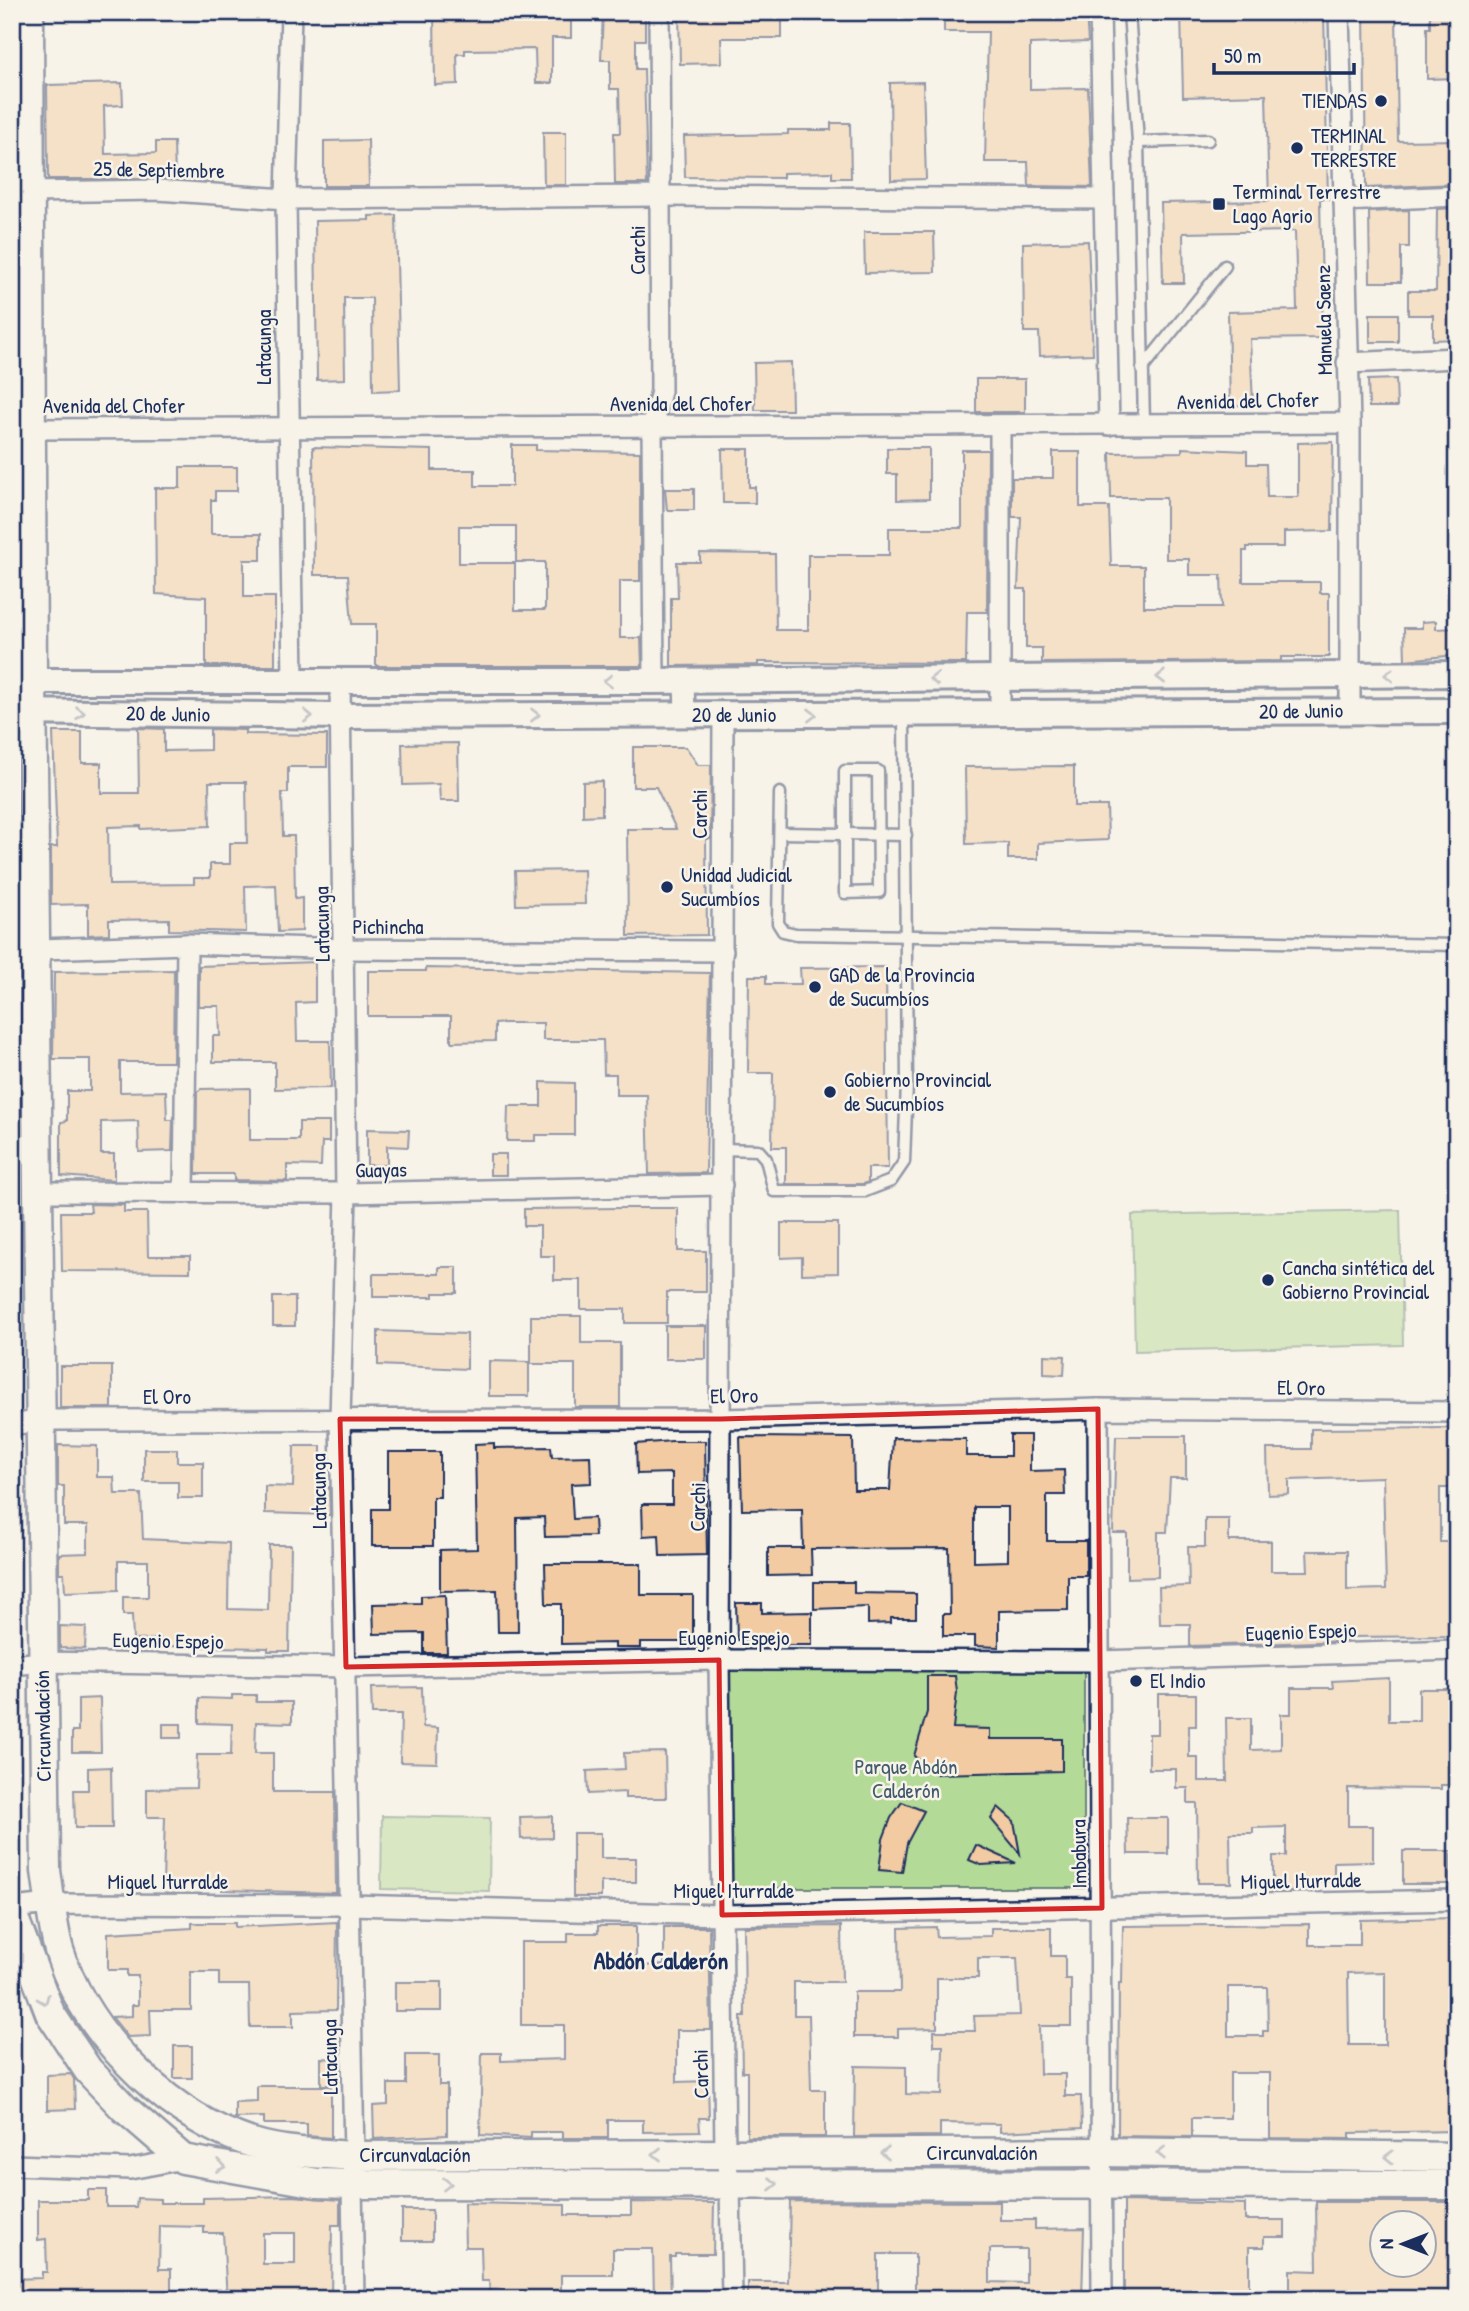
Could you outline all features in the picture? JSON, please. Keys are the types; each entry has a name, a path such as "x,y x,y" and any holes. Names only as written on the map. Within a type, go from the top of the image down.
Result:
{"main road":[{"name":"Circunvalación","path":"29,12 30,192 22,430 22,712 25,949 40,1192 42,1662 46,1871 59,1951 103,2036 141,2076 189,2113 239,2139 292,2152 354,2156 1101,2152 1457,2157"},
{"path":"12,1911 50,2013 88,2070 124,2108 183,2159"},
{"name":"Circunvalación","path":"183,2159 317,2183 352,2184 1457,2185"}],"street":[{"name":"Latacunga","path":"291,12 286,199 287,429 293,681"},
{"name":"Carchi","path":"654,681 652,427 662,391 659,12"},
{"path":"1100,12 1109,425"},
{"name":"Manuela Saenz","path":"1339,12 1350,422 1350,711"},
{"name":"25 de Septiembre","path":"30,192 158,190 286,199 661,196 1104,199"},
{"path":"1344,201 1457,196"},
{"path":"1347,363 1457,358"},
{"name":"Avenida del Chofer","path":"22,430 1350,422"},
{"path":"1000,426 1000,714"},
{"name":"20 de Junio","path":"22,682 684,681 1457,674"},
{"path":"684,681 685,714"},
{"name":"Latacunga","path":"341,682 346,1193 340,1419 354,2156 354,2299"},
{"name":"20 de Junio","path":"22,712 341,716 904,716 1457,711"},
{"name":"Carchi","path":"723,714 719,1660 725,2154 730,2184 732,2299"},
{"path":"184,1193 187,944"},
{"name":"Pichincha","path":"25,949 187,944 345,949 723,951"},
{"name":"Guayas","path":"40,1192 346,1193 722,1185"},
{"name":"El Oro","path":"12,1425 43,1420 721,1419 1098,1409 1457,1412"},
{"name":"Imbabura","path":"1098,1409 1102,2299"},
{"name":"Eugenio Espejo","path":"12,1665 42,1662 346,1667 719,1660 1100,1661 1457,1650"},
{"name":"Miguel Iturralde","path":"12,1911 51,1904 350,1905 722,1915 1457,1900"},
{"path":"12,2165 130,2169 183,2159"}],"lane":[{"path":"1129,12 1139,142 1144,424"},
{"path":"1139,142 1208,140"},
{"path":"1142,369 1225,266"},
{"path":"722,1149 758,1150 766,1159 774,1191 865,1191 891,1181 904,1162 907,937 904,716"},
{"path":"845,771 878,771 879,835 879,892 845,893 845,771"},
{"path":"780,793 778,923 783,931 796,934 1457,945"},
{"path":"780,833 906,835"}],"highlighted area":[{"path":"1098,1409 1102,1908 722,1915 719,1660 346,1667 340,1419 721,1419"}],"green space":[{"name":"Cancha sintética del Gobierno Provincial","path":"1400,1210 1403,1345 1135,1351 1132,1215"},
{"name":"Parque Abdón Calderón","path":"729,1670 1084,1671 1084,1888 729,1888"},
{"path":"382,1816 490,1818 489,1891 381,1889"}],"building":[{"path":"434,12 571,12 571,38 552,38 552,83 536,83 535,49 465,50 465,54 457,54 458,84 435,85"},
{"path":"603,12 645,12 645,40 636,40 636,69 644,69 647,184 615,184 614,133 620,133 619,89 610,89 610,60 601,60"},
{"path":"679,12 782,12 782,38 721,38 722,63 680,64"},
{"path":"944,12 1086,12 1088,42 1030,44 1030,89 1088,88 1092,187 1029,186 1028,162 985,162 988,32 944,32"},
{"name":"TERMINAL TERRESTRE","path":"1181,12 1324,12 1328,199 1320,199 1323,338 1250,339 1253,404 1230,406 1228,312 1297,310 1295,231 1183,233 1184,283 1163,283 1161,203 1269,201 1266,95 1183,97"},
{"name":"TIENDAS","path":"1364,12 1396,12 1398,141 1457,140 1457,184 1366,188"},
{"path":"1430,12 1457,12 1457,78 1427,79 1427,28 1430,28"},
{"path":"923,82 926,179 891,180 890,83"},
{"path":"122,83 123,105 104,106 105,154 156,153 156,142 174,142 175,179 48,179 47,85"},
{"path":"831,123 850,123 851,178 832,178 832,172 783,173 783,178 685,177 684,136 788,134 788,130 831,130"},
{"path":"543,132 566,132 566,185 544,185"},
{"path":"368,140 369,186 324,186 324,141"},
{"path":"1457,208 1457,339 1433,340 1433,315 1408,315 1408,291 1436,291 1437,209"},
{"path":"1409,210 1409,247 1401,247 1401,282 1370,282 1369,212"},
{"path":"396,215 400,390 373,391 372,298 344,298 345,379 317,380 315,221 369,220 369,216"},
{"path":"864,232 934,232 935,272 865,273"},
{"path":"1088,241 1093,354 1040,356 1039,332 1024,332 1023,243"},
{"path":"1370,314 1398,314 1398,342 1370,342"},
{"path":"791,362 792,410 755,410 754,363"},
{"path":"976,379 1025,379 1025,412 976,412"},
{"path":"1396,379 1397,407 1369,407 1368,380"},
{"path":"1333,442 1332,531 1284,532 1284,547 1247,547 1247,551 1243,551 1243,582 1320,582 1320,593 1329,593 1329,657 1281,657 1281,661 1042,663 1042,648 1026,648 1026,589 1018,589 1021,517 1012,517 1012,478 1053,478 1053,452 1080,452 1080,507 1109,507 1111,566 1144,566 1144,607 1222,607 1221,575 1189,575 1189,559 1166,559 1166,498 1111,498 1110,453 1182,452 1182,448 1247,451 1247,464 1266,464 1267,497 1298,497 1298,443"},
{"path":"512,445 536,445 536,450 640,452 640,581 620,581 620,638 641,638 642,666 376,666 376,624 352,624 348,575 314,575 313,447 432,450 432,470 475,470 475,486 512,486","holes":["459,526 516,526 516,562 545,562 545,610 515,610 515,563 459,563"]},
{"path":"887,448 929,448 929,499 897,500 897,474 887,474"},
{"path":"722,449 749,449 749,487 755,487 755,503 723,503"},
{"path":"962,450 988,450 987,612 967,612 966,663 758,662 758,665 671,666 671,598 678,598 677,562 700,562 700,553 775,554 776,630 808,630 808,555 889,555 889,528 962,528"},
{"path":"180,467 237,467 237,491 215,491 215,500 211,500 211,534 261,534 261,560 244,560 244,597 275,597 275,666 206,666 206,597 156,594 155,488 180,488"},
{"path":"665,489 694,489 694,510 667,510"},
{"path":"1436,621 1436,629 1457,628 1457,655 1405,660 1404,628 1422,628 1422,622"},
{"path":"138,728 164,729 164,751 210,750 210,729 245,730 245,734 327,735 327,767 288,767 288,793 282,793 283,836 294,836 295,899 302,898 302,931 278,932 276,885 245,886 246,932 169,930 169,919 109,920 109,934 88,935 88,904 51,905 51,847 57,847 53,732 82,732 82,763 101,763 101,793 139,793","holes":["209,782 246,782 247,843 230,843 230,864 210,864 210,878 194,878 194,884 109,885 108,827 141,826 141,829 210,826"]},
{"path":"458,743 459,801 440,801 439,784 403,785 402,744"},
{"name":"Unidad Judicial Sucumbíos","path":"633,747 686,747 698,765 711,765 710,839 706,839 707,935 628,936 627,829 676,829 656,787 633,787"},
{"path":"1074,766 1074,806 1107,806 1108,840 1038,843 1038,859 1008,859 1008,843 966,844 965,767"},
{"path":"602,781 602,815 583,816 583,782"},
{"path":"584,870 585,904 516,905 515,871"},
{"path":"315,962 315,1002 296,1003 297,1041 330,1041 331,1088 275,1089 275,1062 213,1062 213,1036 220,1036 219,1006 199,1006 199,966"},
{"name":"Gobierno Provincial de Sucumbíos","path":"886,967 888,1168 868,1168 868,1182 864,1184 786,1184 786,1147 772,1147 773,1073 748,1073 749,976 766,976 766,984 801,984 800,968"},
{"path":"426,968 710,973 706,1173 649,1174 647,1095 616,1095 616,1074 604,1074 603,1040 543,1040 543,1023 505,1023 495,1024 495,1041 451,1042 451,1016 368,1016 368,971 426,971"},
{"path":"174,970 173,1062 120,1062 120,1092 166,1091 167,1120 173,1120 172,1151 139,1152 138,1121 101,1122 101,1154 114,1154 114,1180 61,1176 61,1122 67,1121 67,1091 90,1091 90,1059 53,1059 54,972"},
{"path":"541,1082 574,1083 574,1135 535,1135 535,1141 507,1141 508,1106 541,1106"},
{"path":"250,1088 250,1140 299,1140 299,1122 329,1122 329,1142 322,1142 321,1166 287,1165 287,1181 234,1180 234,1174 196,1174 197,1092 201,1089"},
{"path":"367,1129 409,1130 408,1147 387,1146 387,1165 367,1165"},
{"path":"490,1154 506,1154 506,1175 490,1175"},
{"path":"90,1204 124,1205 124,1212 147,1212 148,1256 190,1256 190,1272 62,1271 61,1212 91,1212"},
{"path":"678,1208 678,1251 706,1251 706,1292 667,1292 667,1323 625,1323 625,1309 581,1309 581,1280 554,1280 554,1256 540,1256 540,1226 524,1226 524,1209"},
{"path":"781,1223 838,1223 838,1273 802,1274 802,1257 781,1258"},
{"path":"439,1267 457,1267 457,1293 433,1293 433,1297 373,1297 373,1274 439,1274"},
{"path":"273,1297 295,1297 295,1326 273,1326"},
{"path":"531,1316 581,1316 581,1343 620,1343 620,1407 575,1407 575,1364 531,1364"},
{"path":"665,1326 706,1326 706,1359 665,1359"},
{"path":"378,1331 467,1334 467,1369 378,1365"},
{"path":"1044,1355 1065,1356 1064,1375 1044,1374"},
{"path":"489,1361 529,1362 529,1396 489,1396"},
{"path":"60,1366 112,1366 112,1408 60,1408"},
{"path":"1451,1428 1451,1488 1440,1488 1440,1542 1454,1542 1457,1636 1348,1637 1348,1641 1190,1646 1190,1624 1160,1624 1159,1587 1189,1586 1188,1547 1205,1547 1205,1519 1229,1519 1229,1541 1271,1541 1271,1571 1308,1571 1307,1551 1347,1551 1347,1590 1386,1589 1383,1477 1289,1480 1289,1494 1268,1495 1267,1449 1311,1449 1311,1429"},
{"path":"1010,1435 1030,1435 1030,1471 1064,1470 1065,1495 1047,1495 1047,1541 1086,1541 1086,1576 1068,1576 1068,1610 999,1611 999,1647 975,1646 975,1636 943,1636 943,1614 950,1614 949,1548 811,1549 812,1575 768,1576 768,1548 803,1548 802,1509 742,1510 740,1437 853,1438 854,1490 890,1490 893,1438 966,1439 966,1456 1010,1456","holes":["974,1507 1008,1507 1008,1561 974,1562"]},
{"path":"1116,1436 1186,1436 1186,1478 1170,1478 1167,1532 1158,1532 1158,1577 1127,1578 1127,1533 1113,1533"},
{"path":"705,1441 707,1555 660,1556 659,1535 643,1536 642,1504 672,1504 672,1473 637,1474 636,1444"},
{"path":"494,1443 494,1448 551,1447 552,1457 590,1456 591,1483 571,1484 573,1519 594,1518 595,1536 545,1537 544,1517 517,1518 518,1632 498,1632 497,1590 440,1591 440,1550 477,1549 475,1444"},
{"path":"58,1445 97,1446 97,1477 114,1477 115,1494 141,1494 143,1539 229,1543 228,1609 268,1610 269,1545 291,1545 289,1651 268,1651 268,1648 160,1646 161,1639 133,1640 132,1615 123,1615 123,1597 148,1597 148,1561 118,1561 118,1590 65,1592 64,1573 59,1573 59,1554 88,1553 88,1525 64,1525 64,1486 58,1486"},
{"path":"294,1446 321,1446 321,1487 329,1487 330,1515 265,1513 265,1486 293,1487"},
{"path":"144,1449 177,1449 177,1462 203,1462 203,1498 178,1498 178,1482 144,1482"},
{"path":"388,1452 440,1452 440,1497 433,1497 433,1546 372,1546 372,1509 388,1509"},
{"path":"545,1564 641,1564 641,1595 693,1595 693,1642 641,1642 641,1648 615,1648 615,1643 561,1644 561,1604 546,1604"},
{"path":"814,1582 854,1582 854,1593 916,1594 916,1618 891,1618 891,1623 868,1624 868,1607 814,1609"},
{"path":"445,1595 447,1653 424,1653 424,1633 374,1634 373,1604 421,1603 421,1596"},
{"path":"736,1603 762,1603 762,1613 812,1612 812,1645 781,1645 781,1639 737,1640"},
{"path":"60,1626 86,1627 85,1649 60,1648"},
{"path":"927,1676 955,1676 957,1692 953,1728 990,1729 990,1739 1062,1739 1062,1771 936,1774 914,1756 927,1712"},
{"path":"1389,1678 1389,1721 1419,1721 1419,1689 1457,1689 1457,1785 1441,1785 1441,1789 1348,1788 1348,1826 1373,1826 1373,1861 1334,1862 1334,1882 1305,1882 1305,1891 1273,1892 1273,1856 1286,1856 1286,1827 1253,1828 1253,1833 1230,1833 1231,1883 1198,1883 1197,1803 1188,1803 1188,1788 1176,1788 1176,1769 1149,1769 1149,1734 1158,1734 1158,1694 1196,1694 1196,1726 1189,1726 1189,1757 1198,1757 1198,1781 1227,1781 1226,1718 1251,1718 1251,1750 1281,1749 1281,1714 1291,1714 1291,1688 1333,1688 1332,1681"},
{"path":"422,1687 423,1727 438,1728 437,1763 400,1762 401,1714 372,1714 371,1688"},
{"path":"232,1695 256,1695 256,1702 292,1702 292,1723 256,1722 255,1753 273,1753 273,1792 335,1792 336,1893 222,1890 222,1884 163,1883 165,1817 147,1817 147,1789 196,1788 197,1755 231,1755 232,1724 199,1723 199,1698 232,1699"},
{"path":"100,1698 101,1752 72,1752 72,1731 78,1731 78,1699"},
{"path":"163,1724 181,1724 181,1738 163,1738"},
{"path":"665,1752 666,1798 625,1798 625,1792 588,1794 587,1771 625,1769 624,1753"},
{"path":"111,1767 112,1828 75,1828 74,1790 88,1790 88,1768"},
{"path":"902,1802 924,1811 907,1843 902,1872 879,1870 883,1839 891,1818"},
{"path":"998,1807 1014,1821 1020,1854 991,1819"},
{"path":"552,1816 552,1838 521,1839 520,1817"},
{"path":"1127,1818 1168,1818 1168,1854 1128,1854"},
{"path":"573,1833 601,1833 601,1858 636,1858 636,1882 601,1882 601,1897 573,1897"},
{"path":"976,1845 1016,1863 981,1865 969,1860"},
{"path":"1403,1851 1450,1851 1450,1884 1403,1884"},
{"path":"1457,1918 1457,2131 1350,2133 1350,2139 1270,2138 1270,2073 1230,2073 1230,2118 1192,2118 1192,2137 1118,2136 1119,1983 1122,1983 1123,1926 1309,1924 1309,1945 1360,1945 1360,1920","holes":["1385,1972 1385,2045 1349,2045 1348,1973","1228,1987 1267,1987 1268,2031 1263,2031 1263,2036 1228,2036"]},
{"path":"337,1922 336,2010 293,2011 293,2027 250,2027 249,1985 219,1985 219,1972 191,1972 191,2010 150,2010 151,2036 128,2037 112,2017 132,2016 132,2005 138,2005 138,1976 127,1976 127,1970 108,1970 108,1933 192,1928 192,1923 235,1923 235,1927"},
{"path":"598,1926 636,1926 636,1966 664,1965 664,1927 709,1927 711,2030 677,2030 677,2082 708,2081 709,2118 699,2118 700,2131 643,2132 643,2120 608,2120 608,2138 563,2138 563,2132 531,2132 531,2138 480,2135 482,2053 501,2053 501,2061 564,2059 564,2025 521,2025 521,1942 568,1942 568,1933 598,1933"},
{"path":"841,1926 842,1982 794,1982 794,2015 809,2015 811,2090 825,2090 825,2137 747,2137 747,2072 742,2072 741,2016 745,2016 744,1927"},
{"path":"936,1927 937,1937 991,1936 991,1928 1051,1928 1051,1956 1065,1956 1065,1979 1071,1979 1071,2026 1039,2026 1040,2074 1065,2074 1065,2096 1081,2096 1082,2128 1000,2132 1000,2124 940,2123 940,2136 854,2137 855,2066 906,2067 906,2094 942,2095 943,2046 934,2046 934,2031 975,2031 974,2016 1020,2015 1017,1958 978,1958 978,1978 937,1978 937,2028 898,2029 898,2037 854,2037 854,1992 900,1992 899,1928"},
{"path":"395,1982 442,1982 442,2011 395,2011"},
{"path":"174,2046 192,2046 192,2078 174,2078"},
{"path":"406,2055 439,2055 439,2085 447,2085 447,2135 374,2139 373,2106 388,2105 388,2084 406,2084"},
{"path":"321,2058 336,2059 336,2085 321,2085"},
{"path":"71,2074 74,2079 75,2109 47,2110 47,2075"},
{"path":"257,2086 331,2086 331,2138 307,2136 307,2124 264,2124 264,2117 235,2118 235,2102 257,2101"},
{"path":"88,2190 106,2190 106,2207 136,2207 137,2198 160,2199 160,2203 203,2203 203,2198 293,2196 340,2200 340,2225 332,2225 331,2299 227,2299 223,2233 204,2233 204,2227 160,2226 159,2269 171,2269 171,2299 12,2298 12,2279 42,2278 42,2272 47,2272 46,2239 38,2240 38,2200 88,2200","holes":["263,2233 295,2233 295,2264 263,2264"]},
{"path":"790,2201 1000,2202 1000,2220 1035,2220 1035,2229 1084,2228 1082,2299 915,2299 915,2254 878,2254 878,2299 748,2296 748,2282 788,2282","holes":["990,2249 1026,2249 1026,2283 990,2282"]},
{"path":"1124,2201 1245,2204 1245,2220 1285,2220 1285,2237 1264,2237 1264,2247 1249,2247 1249,2299 1124,2298"},
{"path":"631,2202 714,2203 713,2254 675,2254 675,2257 670,2257 671,2299 654,2299 653,2249 613,2249 613,2275 561,2275 561,2299 490,2299 489,2281 482,2281 481,2247 465,2247 464,2203 565,2205 565,2215 631,2215"},
{"path":"1316,2202 1455,2202 1456,2299 1290,2299 1290,2270 1317,2271"},
{"path":"402,2210 432,2210 432,2241 402,2241"}],"place":[{"name":"TIENDAS","path":"1381,101"},
{"name":"TERMINAL TERRESTRE","path":"1297,148"},
{"name":"Terminal Terrestre Lago Agrio","path":"1219,204"},
{"name":"Unidad Judicial Sucumbíos","path":"667,887"},
{"name":"GAD de la Provincia de Sucumbíos","path":"815,987"},
{"name":"Gobierno Provincial de Sucumbíos","path":"830,1092"},
{"name":"Cancha sintética del Gobierno Provincial","path":"1268,1280"},
{"name":"El Indio","path":"1136,1681"}],"district":[{"name":"Abdón Calderón","path":"661,1961"}]}
